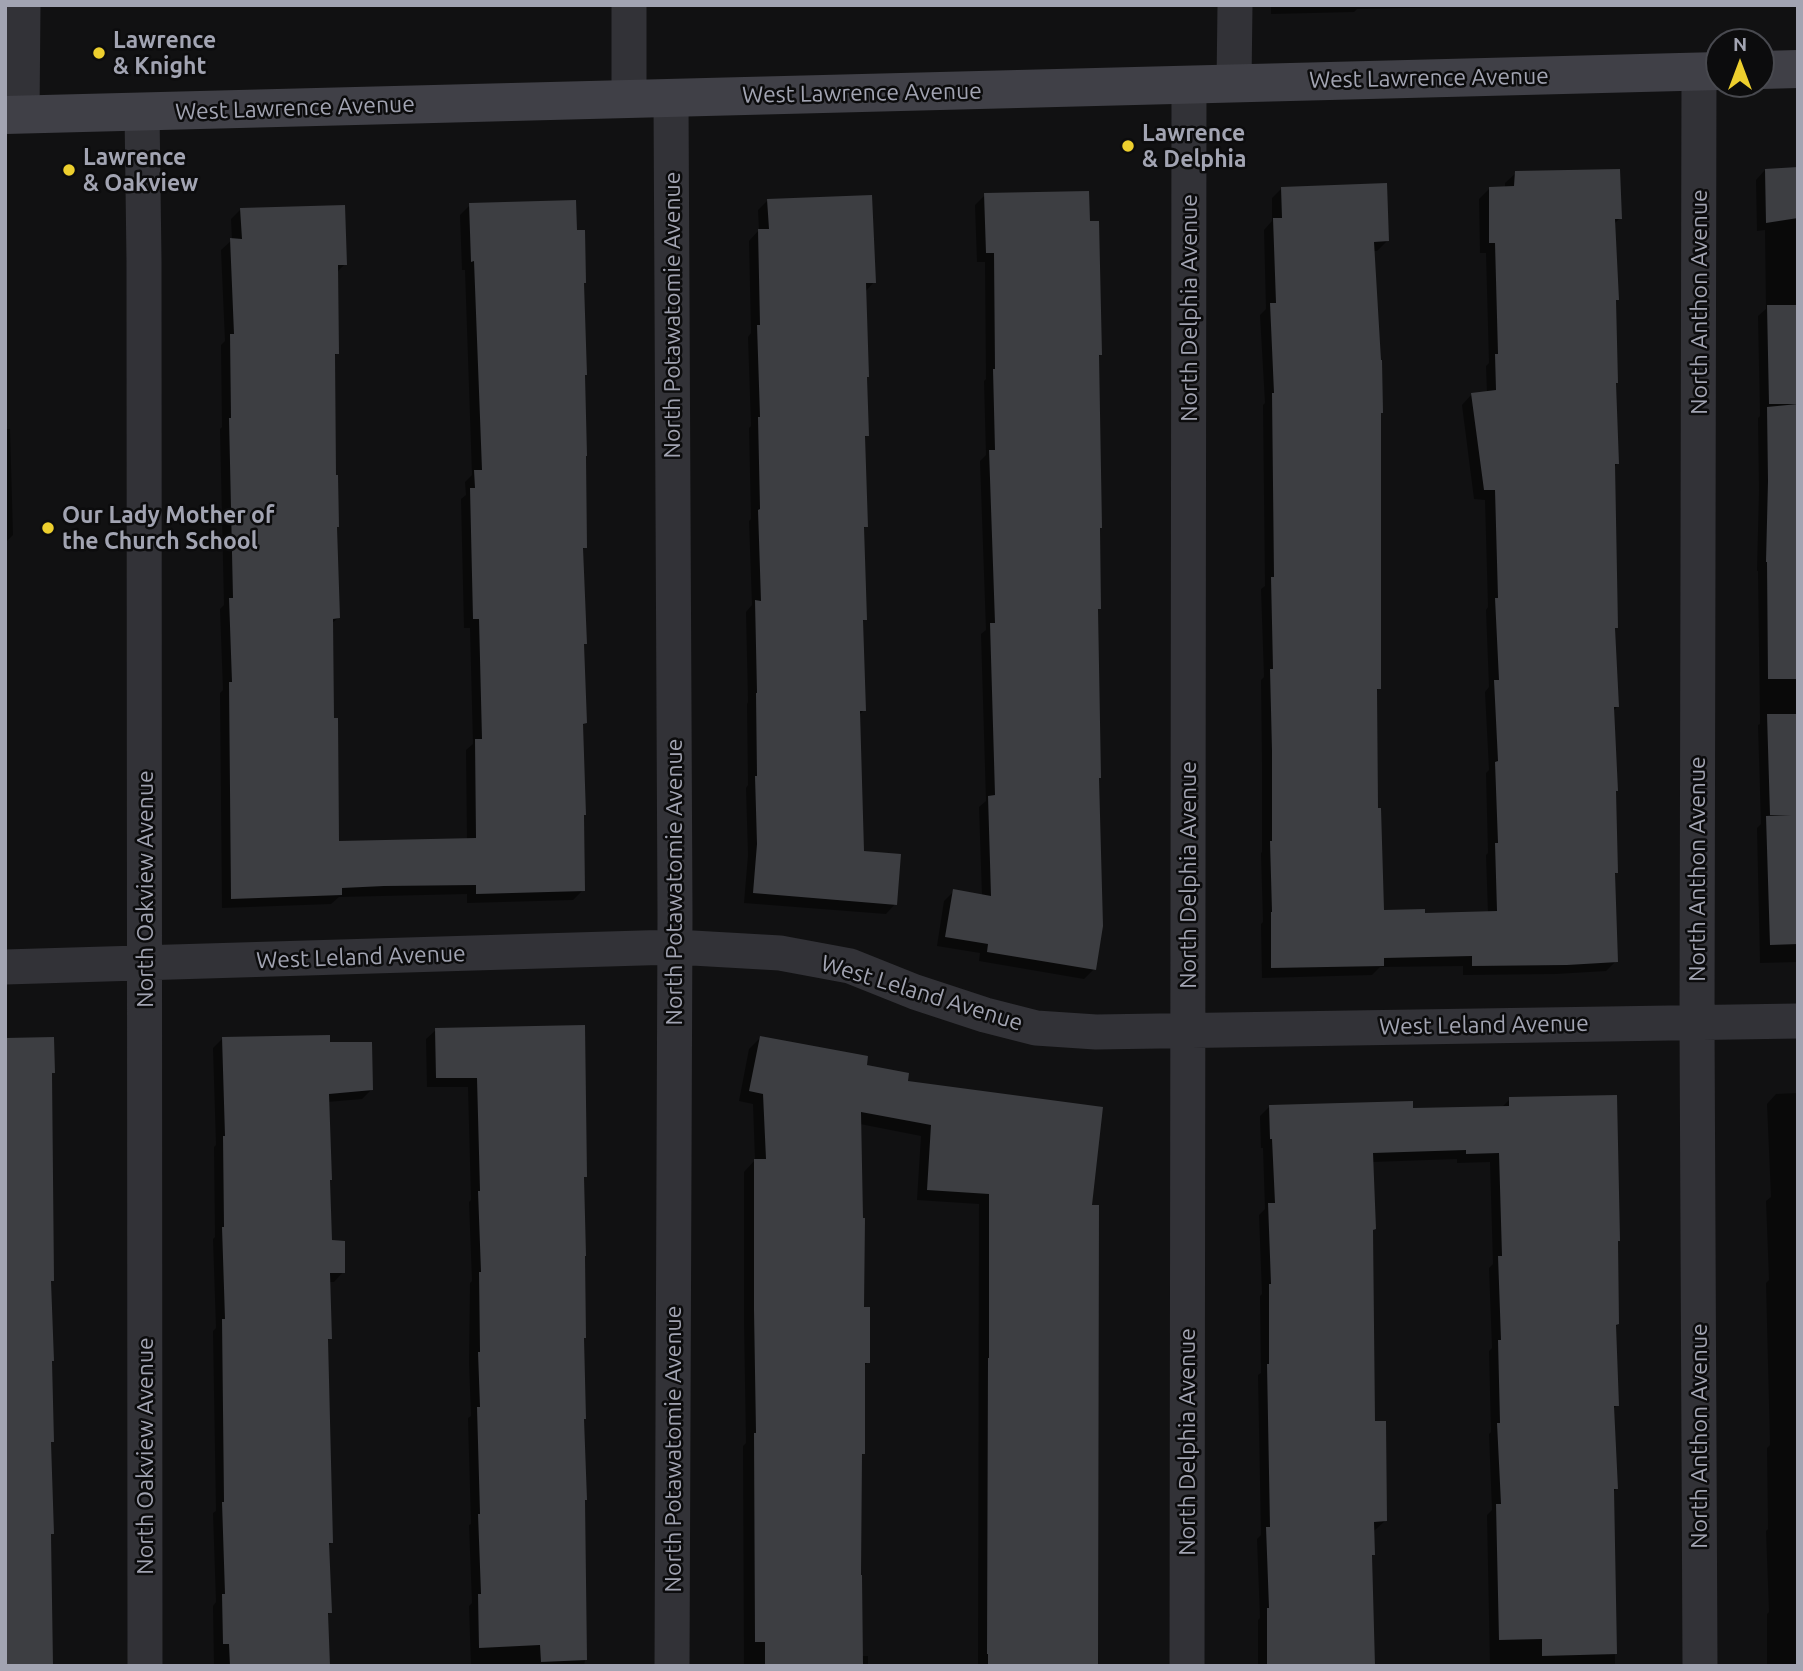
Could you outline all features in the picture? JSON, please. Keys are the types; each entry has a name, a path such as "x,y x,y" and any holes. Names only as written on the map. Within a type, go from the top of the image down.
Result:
{"main road":[{"path":"1775,70 1798,69"},
{"name":"West Lawrence Avenue","path":"14,115 1705,71"}],"street":[{"path":"14,115 23,5"},
{"path":"629,5 629,100"},
{"path":"1234,83 1235,5"},
{"name":"North Delphia Avenue","path":"1186,1666 1189,85"},
{"name":"North Potawatomie Avenue","path":"671,98 675,947 671,1666"},
{"name":"North Anthon Avenue","path":"1700,1666 1697,1023 1709,98"},
{"name":"North Oakview Avenue","path":"142,112 145,1666"},
{"name":"West Leland Avenue","path":"5,967 675,947 780,953 849,966 985,1015 1036,1028 1096,1032 1798,1021"}],"building":[{"path":"1798,167 1798,218 1766,223 1765,169"},
{"path":"1620,169 1622,219 1615,219 1619,300 1616,300 1616,383 1619,464 1615,464 1618,628 1615,628 1619,707 1614,707 1618,791 1618,873 1615,873 1618,962 1472,966 1472,956 1384,958 1384,966 1271,968 1270,669 1273,669 1271,577 1274,577 1274,393 1270,303 1276,303 1273,218 1282,218 1281,187 1387,183 1389,241 1374,242 1383,413 1381,689 1377,689 1378,808 1381,808 1384,910 1425,909 1425,913 1497,911 1495,762 1498,761 1494,680 1499,680 1495,598 1498,598 1495,490 1484,490 1471,393 1496,390 1495,354 1498,354 1495,243 1489,243 1489,187 1514,186 1515,171"},
{"path":"1089,191 1090,221 1099,221 1102,355 1099,355 1101,609 1098,609 1103,926 1096,970 987,952 988,944 945,937 953,889 991,896 988,796 995,795 990,623 995,623 989,450 995,450 994,253 986,253 984,193"},
{"path":"872,195 876,283 866,283 869,436 865,436 868,527 864,527 867,620 863,620 866,711 860,711 864,851 901,854 897,905 753,893 757,844 755,600 761,601 758,510 758,229 769,229 767,199"},
{"path":"576,200 577,230 585,230 586,283 587,548 583,548 587,644 584,644 587,723 583,724 585,891 476,894 476,885 384,886 342,888 342,895 231,899 229,682 232,682 229,598 233,598 229,418 230,334 234,334 230,238 242,239 240,208 345,205 347,265 338,265 339,354 335,354 340,618 333,619 334,718 338,718 339,841 476,838 475,739 482,739 479,619 473,619 470,488 475,488 474,470 482,470 474,261 471,262 469,203"},
{"path":"1767,305 1798,305 1798,404 1769,404"},
{"path":"1798,404 1798,679 1768,679 1767,407"},
{"path":"1767,714 1798,714 1798,944 1770,945 1766,816 1791,815 1770,815"},
{"path":"585,1025 587,1177 584,1177 584,1419 587,1660 541,1662 540,1645 479,1648 478,1594 481,1594 477,1407 480,1407 478,1352 481,1272 477,1078 436,1078 435,1028"},
{"path":"330,1035 330,1042 372,1042 373,1090 329,1094 332,1240 345,1241 345,1273 330,1273 332,1339 328,1339 333,1543 329,1543 332,1613 328,1613 330,1666 230,1666 229,1644 223,1644 222,1594 225,1594 222,1502 222,1319 225,1319 222,1227 225,1136 222,1037"},
{"path":"760,1036 868,1056 867,1065 909,1073 908,1081 1103,1107 1092,1205 1099,1205 1098,1666 988,1666 989,1194 927,1190 931,1125 861,1112 865,1218 864,1307 870,1307 870,1363 865,1363 865,1454 862,1454 863,1666 765,1666 765,1642 755,1642 754,1159 766,1159 763,1094 749,1091"},
{"path":"54,1037 54,1281 51,1281 54,1361 54,1442 51,1442 54,1534 51,1534 53,1666 5,1666 5,1038"},
{"path":"1617,1095 1620,1241 1619,1324 1616,1325 1619,1406 1614,1406 1618,1489 1614,1489 1617,1654 1542,1656 1542,1639 1499,1640 1496,1504 1501,1504 1497,1423 1500,1423 1498,1340 1501,1340 1498,1256 1502,1256 1499,1153 1466,1154 1466,1150 1373,1153 1376,1229 1373,1230 1375,1421 1386,1421 1387,1521 1374,1522 1375,1555 1372,1555 1375,1666 1267,1666 1269,1608 1266,1527 1270,1527 1267,1364 1271,1284 1268,1203 1275,1203 1269,1105 1413,1101 1413,1108 1509,1106 1509,1097"}],"place":[{"name":"Lawrence & Knight","path":"99,53"},
{"name":"Lawrence & Delphia","path":"1128,146"},
{"name":"Lawrence & Oakview","path":"69,170"},
{"name":"Our Lady Mother of the Church School","path":"48,528"}]}
